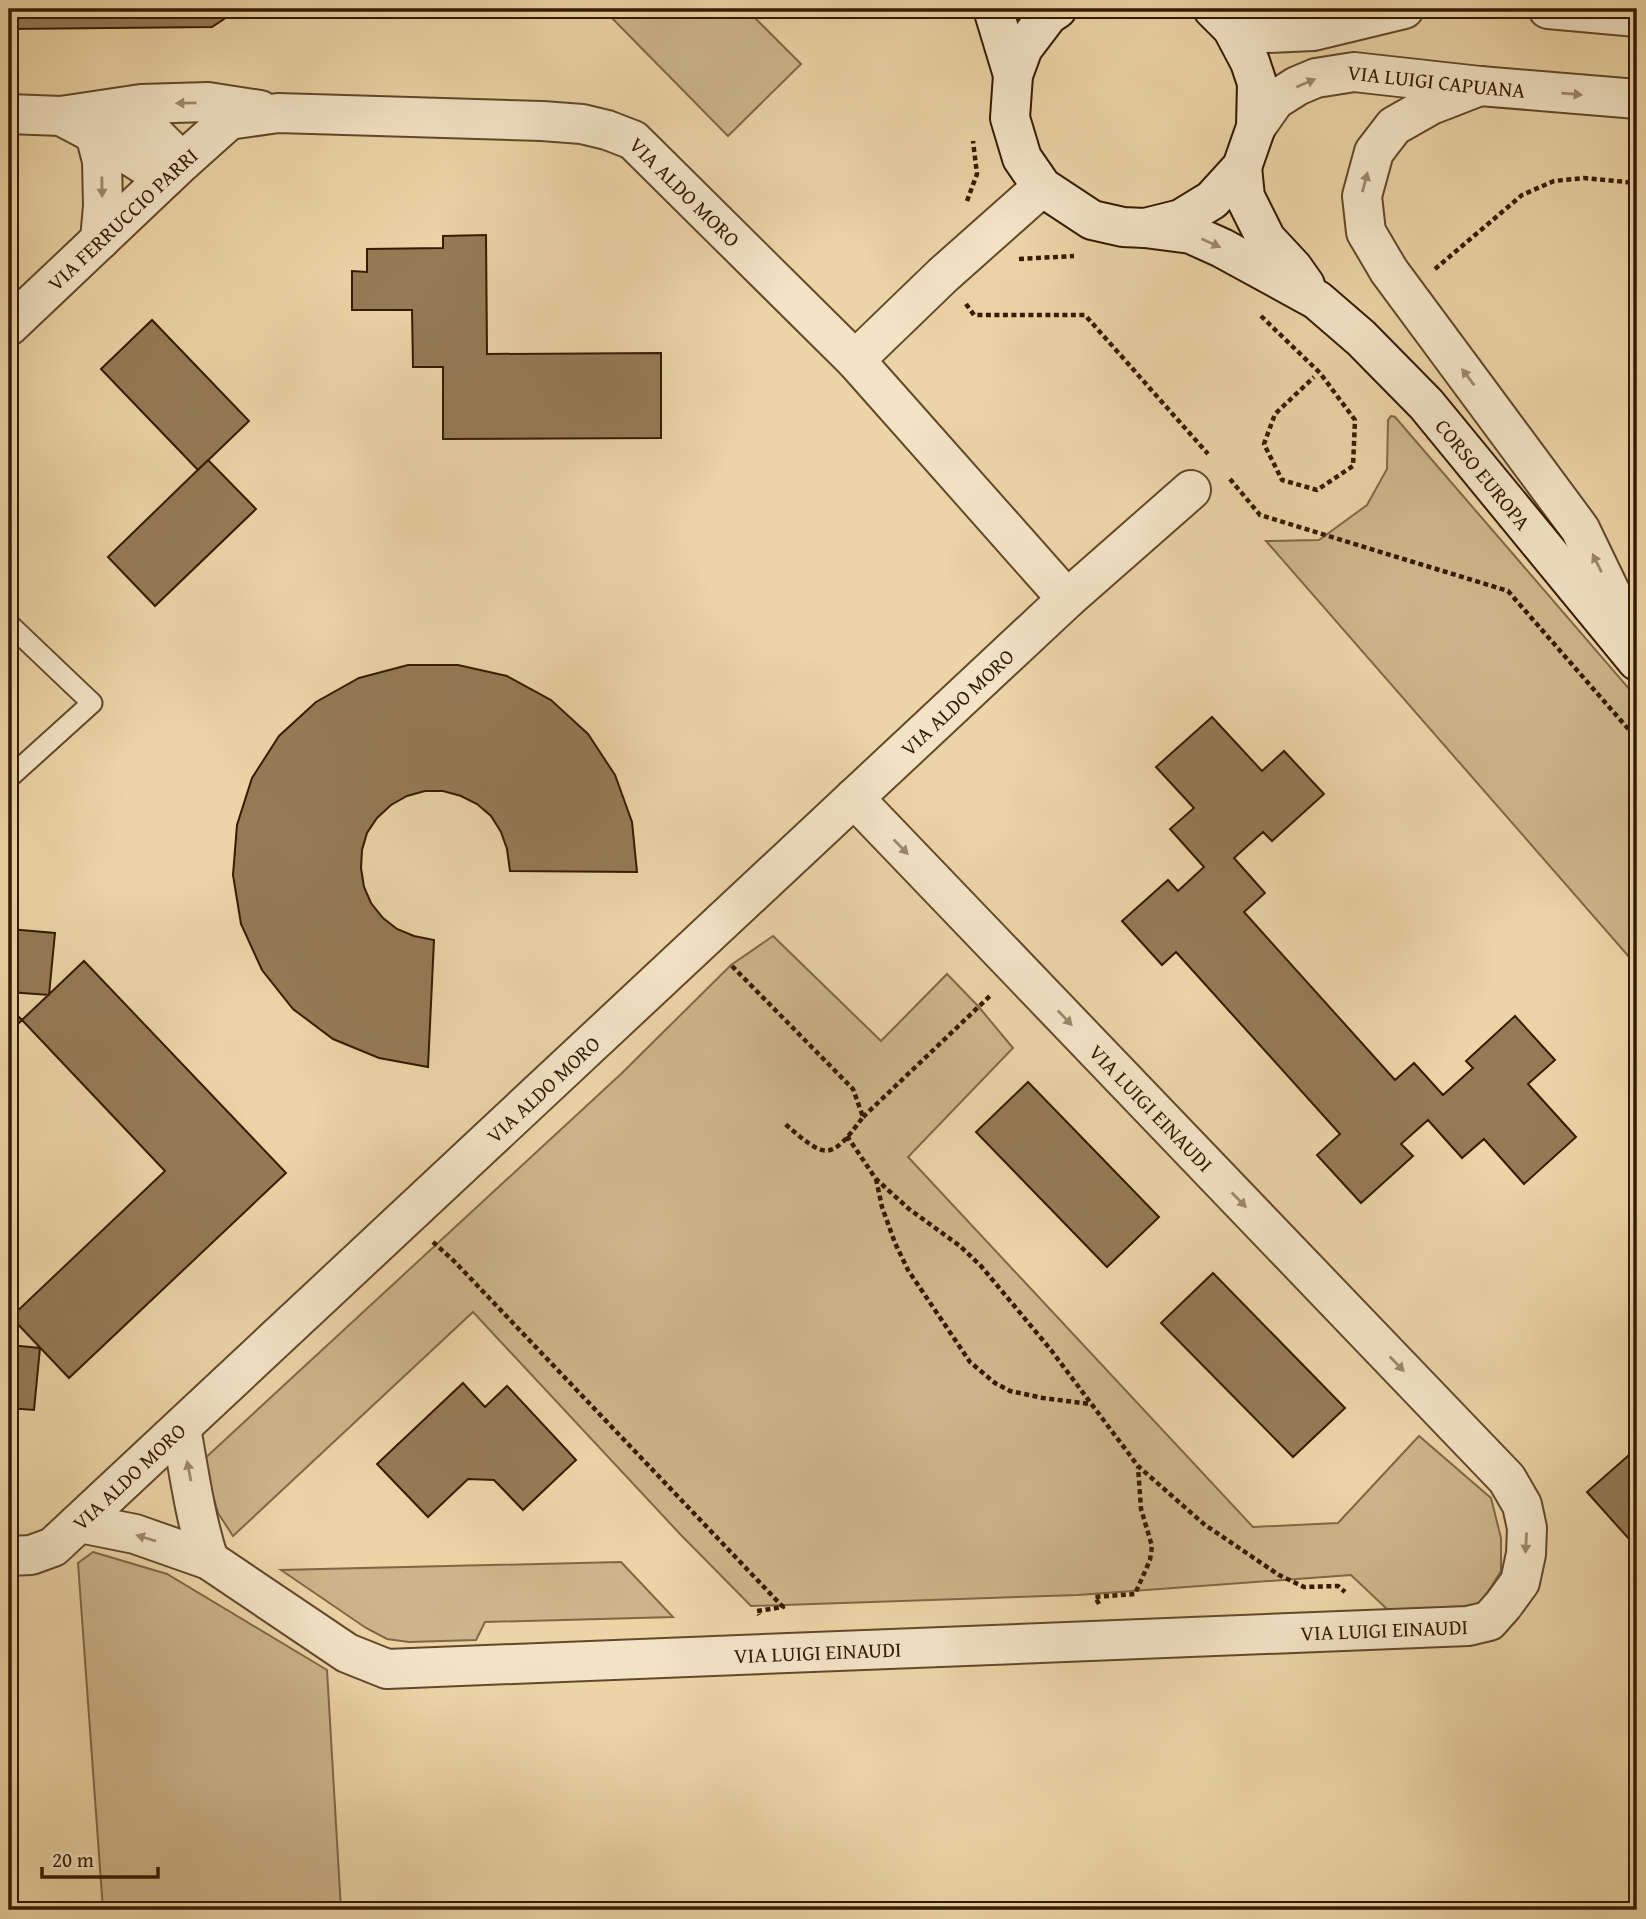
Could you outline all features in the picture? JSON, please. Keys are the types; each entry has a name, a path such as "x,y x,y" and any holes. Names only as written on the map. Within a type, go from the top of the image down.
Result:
{"street":[{"path":"993,9 1013,75"},
{"path":"855,360 943,275 1042,187 1022,158 1010,118 1013,75 1023,48 1048,15 1057,9"},
{"path":"1222,18 1267,33 1313,31 1404,9"},
{"path":"1548,9 1637,17"},
{"path":"1144,228 1181,219 1212,201 1242,167 1256,127 1256,83 1251,62 1222,18"},
{"name":"VIA LUIGI CAPUANA","path":"1256,127 1275,100 1297,86 1316,78 1354,72 1637,99"},
{"path":"1480,86 1431,105 1394,126 1374,152 1362,196 1366,232 1390,271 1580,529 1637,647"},
{"name":"VIA ALDO MORO","path":"61,116 141,104 208,102 278,113 569,122 607,130 633,140 855,360 1067,599"},
{"name":"VIA ALDO MORO","path":"9,114 61,116 112,113 133,118 140,120 184,160"},
{"name":"VIA ALDO MORO","path":"184,160 229,120 278,113"},
{"name":"VIA ALDO MORO","path":"61,116 95,134 184,160"},
{"path":"95,134 102,161 103,206 100,240"},
{"name":"VIA FERRUCCIO PARRI","path":"9,326 184,160"},
{"name":"CORSO EUROPA","path":"1242,167 1245,197 1266,239 1293,268 1317,300"},
{"name":"CORSO EUROPA","path":"1042,187 1091,220 1123,227 1191,234 1317,300 1361,338 1426,404 1637,661"},
{"name":"VIA ALDO MORO","path":"9,1556 31,1555 53,1548 1067,599 1191,490"},
{"name":"VIA LUIGI EINAUDI","path":"80,1523 135,1534 209,1560 347,1653 387,1669 1382,1630 1468,1626 1489,1621 1520,1582 1526,1554 1527,1528 1522,1504 1507,1479 854,798"},
{"path":"181,1429 194,1503 209,1560"}],"lane":[{"path":"9,624 92,703 9,778"}],"path":[{"path":"963,211 977,174 973,136"},
{"path":"1432,271 1522,195 1554,181 1584,178 1637,183"},
{"path":"1018,259 1084,255"},
{"path":"943,275 974,315 1085,315 1209,455"},
{"path":"1258,313 1320,373 1356,420 1353,466 1317,490 1282,480 1264,444 1275,414 1314,377"},
{"path":"1226,475 1260,515 1508,591 1637,739"},
{"path":"705,938 853,1089 863,1117"},
{"path":"785,1124 811,1147 823,1152 837,1149 863,1117 1018,969"},
{"path":"847,1136 876,1178 909,1209 960,1246 981,1266 1051,1350 1138,1466 1205,1525 1243,1552 1304,1587 1338,1586 1382,1630"},
{"path":"876,1178 882,1206 908,1270 970,1362 995,1383 1010,1391 1090,1405"},
{"path":"407,1217 454,1261 783,1607 757,1611 788,1654"},
{"path":"1122,1640 1095,1597 1135,1594 1150,1560 1152,1546 1141,1508 1138,1466"}],"shaded area":[{"path":"603,9 746,9 801,64 728,136"},
{"path":"1391,416 1395,417 1637,698 1637,966 1266,541 1319,540 1367,505 1387,469 1388,420"},
{"path":"773,936 881,1041 947,974 1013,1048 908,1157 1253,1527 1338,1523 1419,1436 1491,1498 1501,1538 1501,1571 1479,1606 1389,1611 1351,1575 1078,1595 751,1606 680,1534 473,1312 233,1536 218,1513 203,1460 622,1073 731,965"},
{"path":"93,1552 167,1574 327,1670 341,1910 103,1910 78,1563"},
{"path":"621,1562 673,1617 485,1622 476,1640 409,1642 387,1639 366,1628 281,1570"}],"building":[{"path":"9,9 239,9 212,27 9,29"},
{"path":"486,235 487,354 661,353 661,438 443,439 443,367 413,367 412,310 352,310 352,271 367,272 367,249 443,248 443,236"},
{"path":"152,320 249,421 198,470 101,369"},
{"path":"208,460 256,509 155,606 108,557"},
{"path":"408,665 458,665 507,676 551,700 588,734 615,775 632,822 637,872 510,871 507,849 491,816 477,804 443,791 425,791 407,796 391,805 377,818 367,833 362,850 364,887 371,903 383,918 397,929 434,940 428,1067 379,1058 333,1039 293,1009 262,970 241,924 233,875 237,825 252,778 279,736 316,702 359,678"},
{"path":"1212,717 1262,771 1284,751 1324,794 1272,841 1263,832 1234,858 1265,893 1244,912 1395,1080 1414,1063 1443,1095 1473,1068 1466,1061 1515,1016 1555,1060 1528,1084 1576,1137 1524,1184 1484,1139 1462,1158 1428,1120 1401,1144 1413,1156 1361,1203 1317,1155 1340,1134 1176,952 1162,965 1122,921 1168,880 1178,891 1204,867 1170,829 1194,808 1156,767"},
{"path":"9,929 55,933 49,995 9,992"},
{"path":"84,961 286,1173 69,1378 11,1317 165,1171 22,1020"},
{"path":"9,1007 22,1020 9,1033"},
{"path":"1028,1082 1159,1217 1107,1267 976,1132"},
{"path":"1213,1273 1345,1408 1293,1457 1161,1323"},
{"path":"9,1345 40,1348 34,1410 9,1408"},
{"path":"463,1383 485,1407 507,1386 576,1460 523,1510 494,1480 468,1479 428,1517 377,1464"},
{"path":"1637,1448 1637,1548 1587,1492"},
{"path":"11,1755 16,1891 9,1891"}]}
